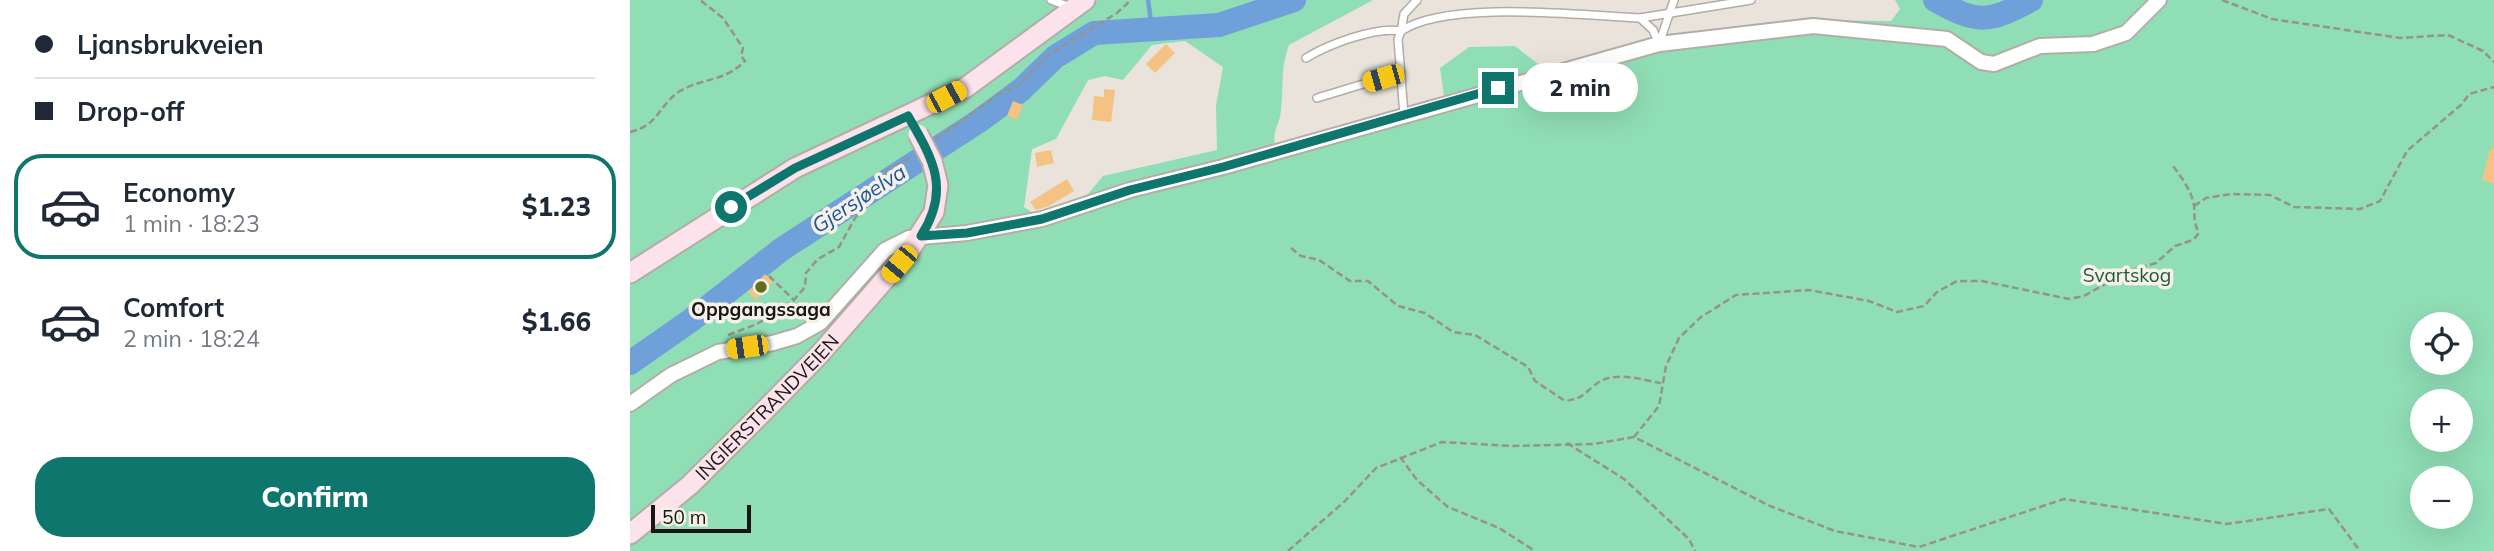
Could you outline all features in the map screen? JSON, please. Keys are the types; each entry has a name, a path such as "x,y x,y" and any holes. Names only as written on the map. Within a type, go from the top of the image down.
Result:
{"main road":[{"path":"630,273 795,168 908,116 985,75 1080,4"},
{"name":"INGIERSTRANDVEIEN","path":"630,534 690,485 819,355 921,236 937,201 938,185 932,161 908,116"}],"street":[{"path":"921,236 967,233 1042,219 1130,190 1223,167 1659,44 1813,26 1947,39 1980,62 1994,64 2040,46 2093,44 2126,33 2159,0"},
{"name":"INGIERSTRANDVEIEN","path":"630,404 671,375 718,352 797,337 820,323 885,250 921,236"}],"lane":[{"path":"1051,0 1080,4"},
{"path":"1404,115 1401,31 1404,14 1417,0"},
{"path":"1659,44 1675,0"},
{"path":"1306,58 1385,29 1401,31 1427,16 1471,9 1640,18 1751,0"},
{"path":"1640,18 1653,30 1659,44"},
{"path":"1317,98 1383,78 1401,78"}],"path":[{"path":"630,132 656,120 668,100 679,92 710,78 728,76 745,61 741,56 743,48 729,27 700,0"},
{"path":"987,102 1018,86 1048,55 1117,13 1131,0"},
{"path":"2222,0 2272,19 2400,38 2448,35 2483,51 2494,62"},
{"path":"2194,206 2206,198 2231,194 2270,195 2294,207 2360,209 2380,201 2407,151 2462,104 2469,94 2494,87"},
{"path":"1634,437 1659,407 1661,383 1672,348 1679,338 1701,317 1736,295 1810,290 1869,301 1897,312 1924,306 1937,292 1957,281 1982,281 2069,299 2084,296 2128,271 2157,263 2175,246 2193,240 2199,233 2192,217 2194,206 2185,181 2172,164"},
{"path":"728,335 757,324 794,300 804,287 806,273 818,258 839,247 855,218 885,186 882,174"},
{"path":"1291,248 1301,256 1320,260 1350,281 1368,281 1398,306 1425,313 1453,332 1475,335 1528,367 1535,381 1565,401 1581,399 1600,381 1619,376 1661,383"},
{"path":"769,276 794,300"},
{"path":"1288,551 1345,501 1376,468 1442,442 1484,447 1594,444 1634,437 1770,506 1835,531 1919,547 2064,499 2227,524 2329,509 2360,551"},
{"path":"1567,443 1625,479 1689,539 1695,551"},
{"path":"1400,457 1418,480 1448,507 1499,528 1535,551"}],"green space":[{"name":"Svartskog","path":"630,0 1373,0 1289,45 1283,70 1281,110 1275,147 1444,96 1440,68 1469,47 1515,46 1543,68 1658,40 1817,20 1891,21 1900,9 1895,0 2494,0 2494,551 630,551","holes":["1185,41 1223,67 1216,106 1217,150 1103,176 1088,194 1036,215 1024,207 1032,149 1056,139 1088,80 1105,76 1123,80 1152,45"]}],"building":[{"path":"1166,44 1175,53 1155,73 1146,64"},
{"path":"1104,89 1115,90 1111,122 1092,120 1094,96 1104,97"},
{"path":"1013,101 1023,105 1017,120 1007,116"},
{"path":"2490,148 2494,149 2494,184 2482,180"},
{"path":"1051,150 1054,163 1037,167 1035,153"},
{"path":"1067,179 1074,191 1049,206 1036,210 1030,202"},
{"name":"Oppgangssaga","path":"765,274 773,282 756,300 748,292"}],"waterway":[{"path":"1148,0 1152,29"},
{"name":"Gjersjøelva","path":"630,363 690,321 782,249 979,121 1021,90 1055,57 1094,33 1219,25 1294,0"},
{"name":"Gjersjøelva","path":"1935,0 1962,13 1983,18 2004,13 2031,0"}],"place":[{"name":"Oppgangssaga","path":"761,287"}],"route":[{"path":"731,207 795,168 908,116 932,161 938,185 934,212 921,236 942,236 1042,219 1130,190 1223,167 1498,88"}]}
